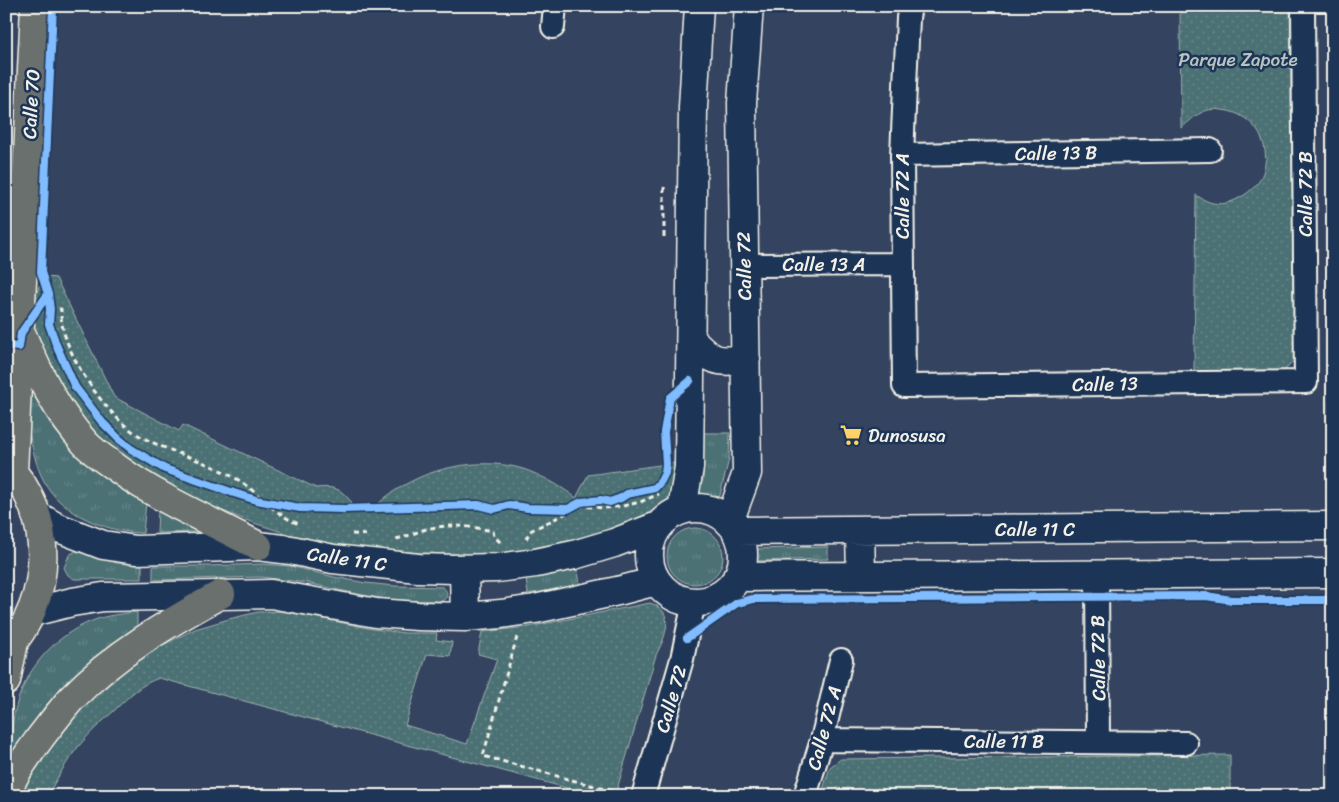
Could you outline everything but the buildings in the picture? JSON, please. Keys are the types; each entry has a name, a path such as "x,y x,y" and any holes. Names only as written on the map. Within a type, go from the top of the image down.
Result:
{"main road":[{"name":"Calle 70","path":"10,469 20,315 35,6"},
{"path":"682,510 689,467 693,107 699,6"},
{"name":"Calle 72","path":"733,526 747,473 742,103 749,6"},
{"path":"20,315 21,333 44,383 58,407 86,444 113,466 150,490 258,546"},
{"path":"691,339 705,354 718,361 746,360"},
{"path":"6,681 10,646 24,628 32,612 39,589 43,564 42,539 36,515 27,493 10,469"},
{"path":"703,508 713,511 733,526 741,542 743,554 742,566 738,577 731,586 714,598 694,602 672,596 656,581 651,570 649,548 652,536 665,519 682,510 703,508"},
{"name":"Calle 11 C","path":"36,515 56,527 103,545 136,550 258,546 291,550 333,559 376,564 418,568 464,569 497,568 513,556 536,562 574,554 614,543 658,526"},
{"name":"Calle 11 C","path":"733,526 860,530 1333,526"},
{"path":"860,530 861,576"},
{"path":"464,569 465,616"},
{"path":"738,577 1333,573"},
{"path":"32,612 72,602 103,597 271,594 376,613 418,616 465,616 516,612 582,599 656,581"},
{"path":"6,794 11,782 49,726 91,680 152,634 185,613 221,594"}],"street":[{"name":"Calle 72 A","path":"904,386 902,156 910,6"},
{"name":"Calle 72 B","path":"1303,6 1306,382"},
{"name":"Calle 13 B","path":"902,156 1210,150"},
{"name":"Calle 13 A","path":"744,265 903,264"},
{"name":"Calle 13","path":"904,386 1306,382"},
{"name":"Calle 72 B","path":"1097,575 1098,742"},
{"name":"Calle 72","path":"643,796 682,659 694,602"},
{"name":"Calle 72 A","path":"805,796 822,740 841,660"},
{"name":"Calle 11 B","path":"822,740 1186,743"}],"path":[{"path":"49,309 61,309 62,326 78,366 101,400 122,422 134,432 153,443 200,460 237,479 294,522 306,527"},
{"path":"387,539 397,539 423,530 463,525 493,531 498,541 513,556 530,531 581,506 605,508 623,506 659,495 659,488 646,490"},
{"path":"249,498 285,505"},
{"path":"560,509 568,509 581,502 601,500 610,502 622,498"},
{"path":"350,534 370,536"},
{"path":"516,612 518,633 483,756 621,793"}],"shaded area":[{"path":"1326,401 1333,401 1333,493 1326,493"}],"green space":[{"name":"Parque Zapote","path":"1180,6 1290,6 1294,361 1284,371 1194,371 1196,195 1217,204 1228,203 1242,196 1254,187 1261,178 1265,166 1265,155 1264,144 1253,125 1234,113 1207,110 1197,115 1181,128"},
{"path":"38,276 56,278 114,397 179,431 183,425 316,488 334,488 346,495 354,505 377,504 401,487 418,478 443,469 470,464 497,464 530,471 557,485 576,498 588,475 674,463 675,477 672,492 662,506 602,534 528,549 482,555 422,553 318,542 251,522 218,509 161,482 102,443 86,426 58,386 33,325 32,309 40,283"},
{"path":"31,390 51,425 74,452 108,480 146,503 143,533 118,530 92,522 69,509 51,492 38,468 27,423"},
{"path":"704,433 730,433 729,459 719,499 697,495 703,480"},
{"path":"158,510 196,528 197,531 157,533"},
{"path":"689,528 701,528 711,532 719,540 723,556 719,572 711,580 701,584 689,584 679,580 671,572 667,562 667,550 671,540 679,532"},
{"path":"828,547 828,559 755,561 755,549"},
{"path":"76,551 117,563 142,565 142,579 74,579 68,575 64,568 69,555"},
{"path":"262,564 290,566 366,583 443,587 447,596 442,601 394,600 307,583 261,577 153,580 153,566"},
{"path":"578,570 580,585 528,594 526,579"},
{"path":"650,603 664,612 666,618 665,633 656,655 615,796 596,796 159,678 136,691 87,737 78,747 47,796 21,796 28,778 40,759 82,706 102,686 157,648 195,629 258,612 284,611 373,629 405,633 437,633 436,640 452,642 450,656 427,654 405,725 467,744 497,659 478,654 482,632 528,627"},
{"path":"137,612 137,631 78,673 45,706 17,747 12,751 12,726 17,703 28,677 45,653 55,643 92,621 108,616"},
{"path":"1230,755 1230,796 821,796 830,767 841,759"}],"cycle path":[{"path":"53,6 41,272 48,294 49,324 75,387 102,422 131,449 165,469 256,500 300,508 344,509 478,505 494,509 509,505 528,508 568,509 581,502 601,500 610,502 627,494 655,488 665,473 664,432 670,398 690,381"},
{"path":"6,346 19,347 21,333 48,294"},
{"path":"687,638 737,603 753,599 1206,596 1232,600 1324,600 1333,598"}],"place":[{"name":"Dunosusa","path":"851,435"}]}
